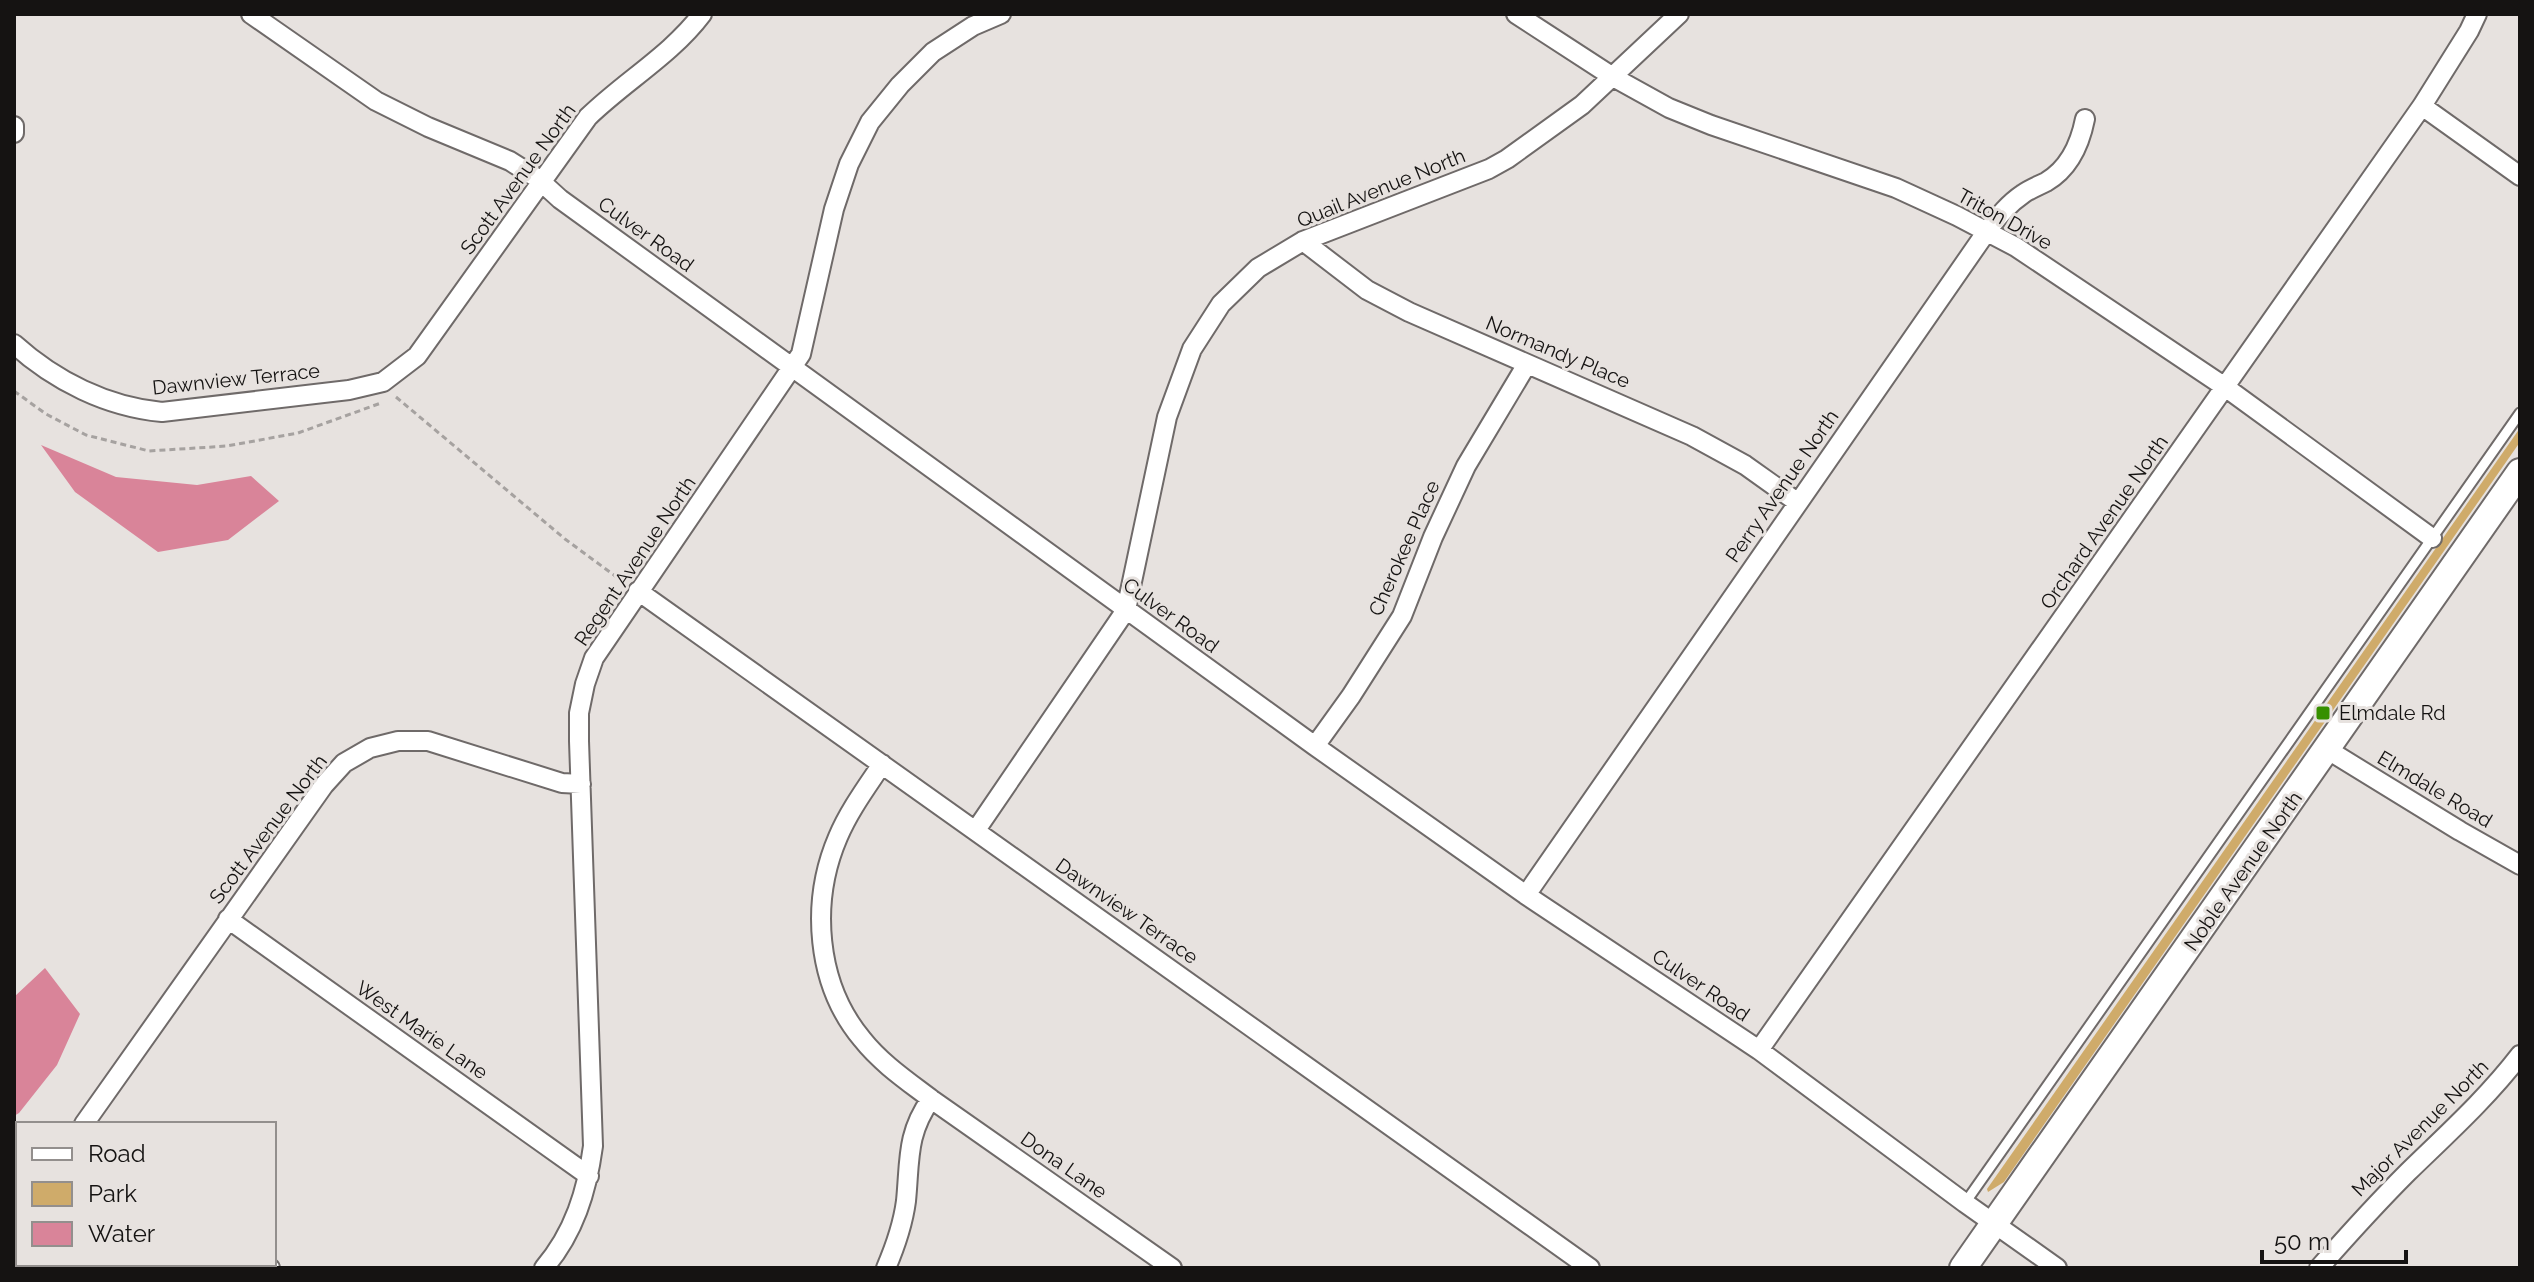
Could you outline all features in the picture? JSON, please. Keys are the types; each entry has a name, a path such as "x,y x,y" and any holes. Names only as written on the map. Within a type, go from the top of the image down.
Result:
{"street":[{"name":"Culver Road","path":"251,14 376,101 428,127 510,161 542,182 560,199 1315,746 1526,895 1759,1050 2057,1268"},
{"name":"Scott Avenue North","path":"383,382 417,356 588,117 687,33 702,14"},
{"name":"Regent Avenue North","path":"544,1268 574,1222 589,1176 593,1146 579,713 594,658 631,587 711,488 801,354 834,209 849,164 870,122 900,85 933,52 973,26 1001,14"},
{"name":"Triton Drive","path":"1516,14 1613,77 1669,108 1896,188 1987,231 2072,283 2225,387 2432,538"},
{"name":"Quail Avenue North","path":"976,830 1126,610 1167,417 1192,349 1221,304 1258,268 1303,241 1489,169 1507,159 1570,114 1679,14"},
{"name":"Orchard Avenue North","path":"1759,1050 2422,106 2477,14"},
{"path":"2422,106 2520,176"},
{"name":"Perry Avenue North","path":"1526,895 1987,231 2004,209 2024,193 2049,180 2068,163 2081,140 2085,119"},
{"path":"14,126 14,133"},
{"name":"Normandy Place","path":"1303,241 1367,290 1409,312 1692,436 1745,465 1797,502"},
{"name":"Dawnview Terrace","path":"14,344 79,388 132,409 162,412 349,390 383,382"},
{"name":"Cherokee Place","path":"1315,746 1402,616 1433,537 1466,466 1527,364"},
{"name":"Noble Avenue North","path":"1963,1268 2520,472"},
{"name":"Dawnview Terrace","path":"631,587 1590,1268"},
{"name":"Scott Avenue North","path":"85,1122 324,785 344,763 370,748 398,741 428,741 562,783 581,784"},
{"name":"Elmdale Road","path":"2328,750 2520,865"},
{"path":"882,764 851,811 828,864 823,899 822,947 832,988 861,1038 890,1068 931,1099 920,1114 911,1137 905,1204 886,1268"},
{"name":"West Marie Lane","path":"228,919 589,1176"},
{"name":"Major Avenue North","path":"2319,1268 2361,1219 2503,1078 2520,1055"},
{"name":"Dona Lane","path":"931,1099 1172,1268"}],"lane":[{"path":"1965,1203 2520,413"}],"path":[{"path":"14,391 46,414 86,435 149,451 227,446 298,433 383,402"},
{"path":"397,397 565,539 631,587"}],"green space":[{"path":"2520,428 2520,442 2004,1182 1988,1192 1987,1189"}],"water":[{"path":"41,445 116,477 197,485 251,476 279,501 228,540 158,552 75,492"},
{"path":"45,968 80,1014 57,1065 14,1116 14,997"}],"place":[{"name":"Elmdale Rd","path":"2323,713"}]}
